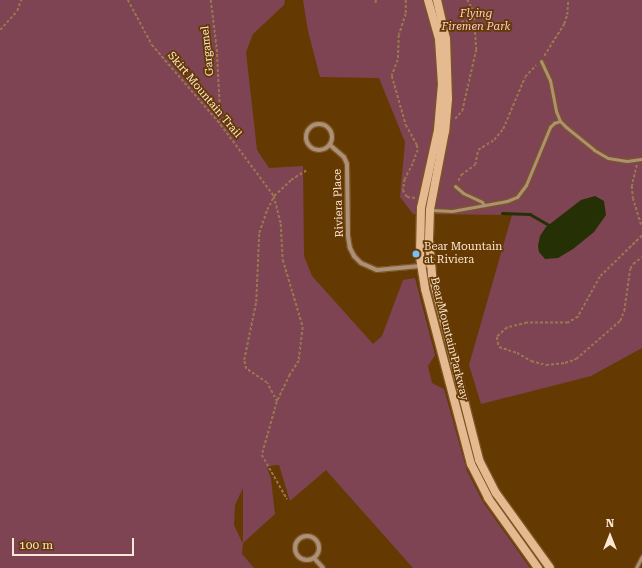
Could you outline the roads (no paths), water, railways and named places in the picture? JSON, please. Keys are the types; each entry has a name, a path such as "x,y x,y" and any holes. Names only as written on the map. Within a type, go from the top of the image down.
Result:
{"street":[{"name":"Bear Mountain Parkway","path":"428,0 439,40 442,84 438,130 421,208 419,241 421,266 450,389 471,464 488,498 538,568"},
{"name":"Bear Mountain Parkway","path":"437,0 447,54 449,84 447,120 430,210 429,240 434,285 479,460 496,493 550,568"},
{"path":"318,124 326,125 331,130 333,138 330,145 324,150 317,150 310,147 306,140 306,133 311,127 318,124"},
{"name":"Riviera Place","path":"330,145 344,157 347,164 348,236 350,248 354,256 361,263 377,270 431,266"},
{"path":"308,536 317,540 319,550 314,558 309,560 300,558 295,549 298,540 308,536"},
{"path":"314,558 322,568"}],"lane":[{"path":"541,61 550,80 556,111 560,121 601,155 618,160 641,159"},
{"path":"430,210 452,211 517,197 526,185 550,127 554,122 560,121"},
{"path":"455,186 463,193 482,202 484,205"},
{"path":"636,568 642,556"}],"waterway":[{"path":"502,213 530,214 549,225"}],"place":[{"name":"Bear Mountain at Riviera","path":"416,254"}],"park label":[{"name":"Flying Firemen Park","path":"476,21"}]}
